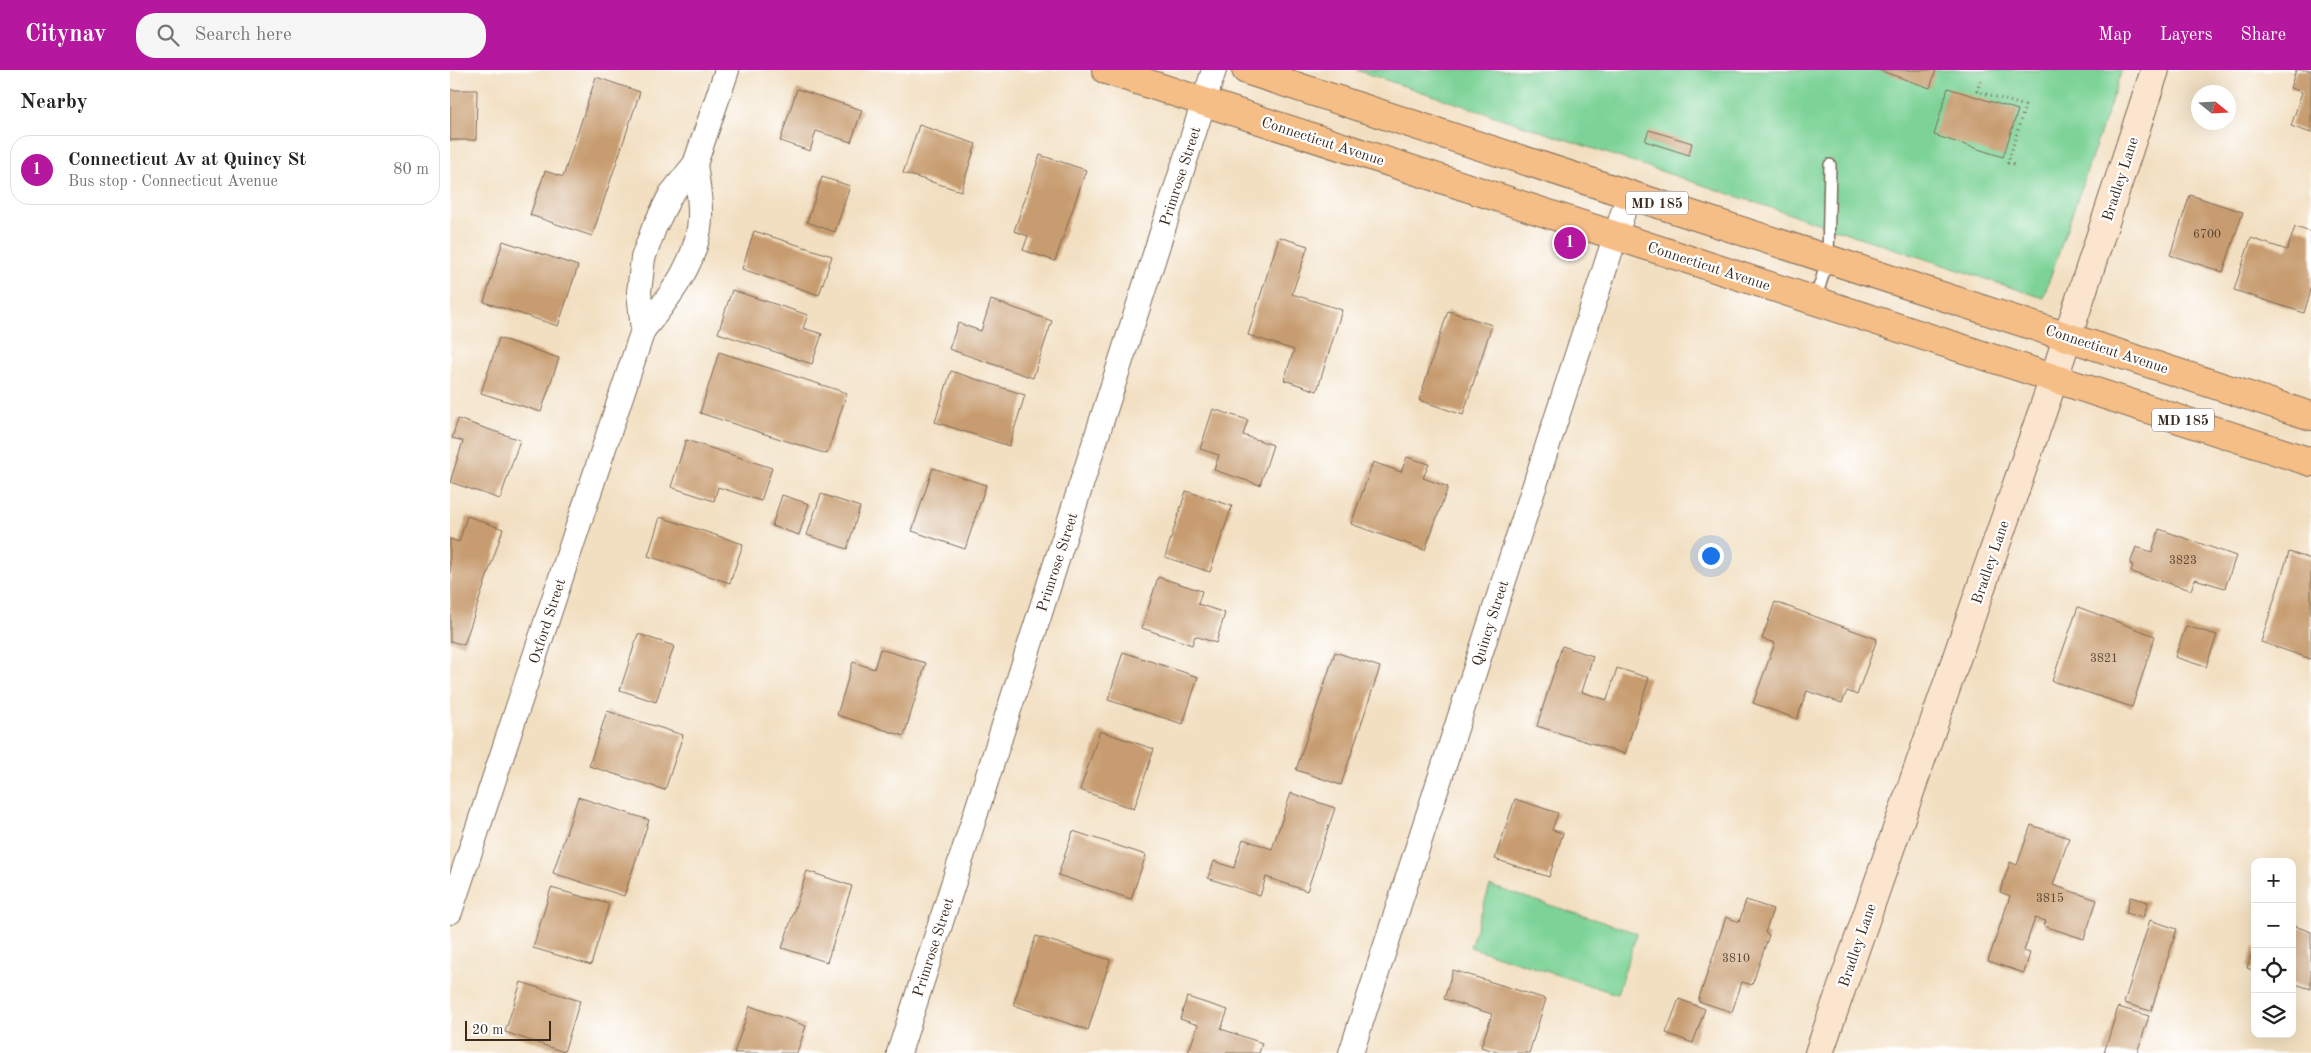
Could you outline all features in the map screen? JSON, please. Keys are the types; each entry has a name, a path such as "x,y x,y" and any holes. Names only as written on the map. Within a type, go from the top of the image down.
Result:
{"main road":[{"name":"Connecticut Avenue","path":"1106,70 2311,462"},
{"name":"Connecticut Avenue","path":"1246,70 2311,416"}],"street":[{"name":"Oxford Street","path":"643,330 639,292 643,258 654,228 671,194 695,164 727,70"},
{"name":"Primrose Street","path":"899,1053 1214,70"},
{"name":"Bradley Lane","path":"1819,1053 2054,378 2155,70"},
{"name":"Oxford Street","path":"450,912 643,330 667,301 684,272 697,238 700,212 695,164"},
{"name":"Quincy Street","path":"1351,1053 1629,194"}],"lane":[{"path":"1815,300 1828,258 1830,165"}],"path":[{"path":"1980,81 1977,91 2025,106 2008,163 2014,164"}],"green space":[{"path":"1356,70 2122,70 2043,298"},
{"path":"1490,886 1637,933 1617,994 1470,947"}],"building":[{"path":"1878,70 1936,70 1930,88"},
{"path":"2296,70 2311,70 2311,133 2291,126 2302,92 2290,88"},
{"path":"596,77 640,92 592,236 530,215 545,171 563,177"},
{"path":"1948,88 2018,110 2003,157 1934,135"},
{"path":"797,89 862,110 851,142 816,131 810,151 780,141"},
{"path":"450,90 477,90 476,140 450,140"},
{"path":"919,125 976,144 961,191 903,173"},
{"path":"1649,130 1692,143 1689,155 1645,141"},
{"path":"1040,155 1086,170 1055,261 1023,250 1028,236 1014,231"},
{"path":"822,177 850,186 835,232 807,222"},
{"path":"2190,195 2243,212 2223,272 2170,255"},
{"path":"2295,227 2311,232 2311,290 2304,313 2234,290 2251,238 2287,250"},
{"path":"754,231 832,256 819,295 742,269"},
{"path":"1279,237 1308,246 1292,294 1342,310 1317,391 1284,380 1294,350 1248,335"},
{"path":"503,241 578,266 558,326 484,302"},
{"path":"732,290 808,315 803,328 822,334 812,364 718,333"},
{"path":"991,300 1052,321 1033,378 949,349 958,323 981,331"},
{"path":"1448,311 1492,325 1463,415 1419,400"},
{"path":"499,338 559,358 541,412 481,393"},
{"path":"719,352 847,393 827,454 700,413"},
{"path":"951,371 1025,395 1009,446 935,422"},
{"path":"1213,409 1248,420 1243,435 1273,445 1260,485 1214,470 1219,455 1200,449"},
{"path":"458,419 520,440 500,499 450,482 463,441 452,438"},
{"path":"686,440 772,468 761,501 718,487 714,501 671,487"},
{"path":"1407,457 1429,464 1423,478 1448,487 1425,550 1351,524 1373,462 1401,472"},
{"path":"933,468 986,485 965,549 912,531"},
{"path":"1186,491 1232,506 1210,572 1165,557"},
{"path":"821,494 860,507 847,549 807,535"},
{"path":"782,495 809,504 799,535 772,526"},
{"path":"467,516 503,529 464,645 450,641 450,539 459,542"},
{"path":"660,517 743,544 730,583 648,556"},
{"path":"2159,529 2236,556 2225,588 2195,579 2191,590 2131,572 2133,565 2130,564 2136,547 2152,552"},
{"path":"2289,552 2311,559 2311,659 2261,642"},
{"path":"1158,577 1202,591 1198,604 1225,613 1216,643 1195,636 1192,645 1142,628"},
{"path":"1775,602 1877,639 1857,695 1847,691 1842,703 1807,691 1797,719 1753,703 1775,643 1762,639"},
{"path":"2078,607 2155,636 2132,707 2052,681"},
{"path":"2186,626 2217,635 2206,667 2175,657"},
{"path":"638,634 674,646 656,702 620,690"},
{"path":"1562,646 1593,656 1582,692 1607,700 1617,668 1649,678 1625,754 1537,726"},
{"path":"880,649 926,663 904,736 837,715 853,662 874,669"},
{"path":"1123,652 1198,677 1183,724 1108,700"},
{"path":"1335,652 1380,667 1341,785 1296,770"},
{"path":"607,711 683,735 665,790 589,766"},
{"path":"1100,731 1154,749 1134,809 1080,790"},
{"path":"1291,793 1335,808 1307,891 1266,877 1260,896 1208,878 1214,861 1234,868 1243,839 1272,849"},
{"path":"578,797 649,820 624,896 553,873"},
{"path":"1515,799 1558,813 1552,830 1563,833 1549,877 1495,859"},
{"path":"2031,825 2069,838 2053,885 2097,900 2084,939 2044,926 2046,921 2035,918 2024,951 2030,953 2024,973 1988,961 2010,896 2000,892 2010,862 2017,865"},
{"path":"1073,831 1146,855 1131,899 1058,875"},
{"path":"807,871 852,886 827,962 782,948"},
{"path":"551,888 609,904 591,965 533,948"},
{"path":"2130,897 2148,902 2143,918 2126,913"},
{"path":"1746,900 1773,909 1765,933 1769,935 1752,985 1742,982 1732,1012 1698,1001 1726,917 1739,922"},
{"path":"2150,920 2177,929 2151,1011 2124,1003"},
{"path":"2296,926 2311,932 2311,989 2296,984"},
{"path":"1036,936 1110,960 1088,1030 1013,1005"},
{"path":"2251,955 2251,970 2247,968"},
{"path":"1453,970 1546,999 1529,1053 1500,1053 1481,1047 1492,1014 1444,999"},
{"path":"521,982 580,1001 564,1052 505,1032"},
{"path":"1187,997 1228,1010 1221,1029 1262,1043 1259,1053 1188,1053 1198,1025 1180,1019"},
{"path":"1679,999 1705,1009 1693,1043 1666,1033"},
{"path":"750,1006 806,1026 797,1053 734,1053"},
{"path":"2118,1007 2149,1016 2137,1053 2104,1053"}],"place":[{"name":"Connecticut Av at Quincy St","path":"1570,243"}]}
